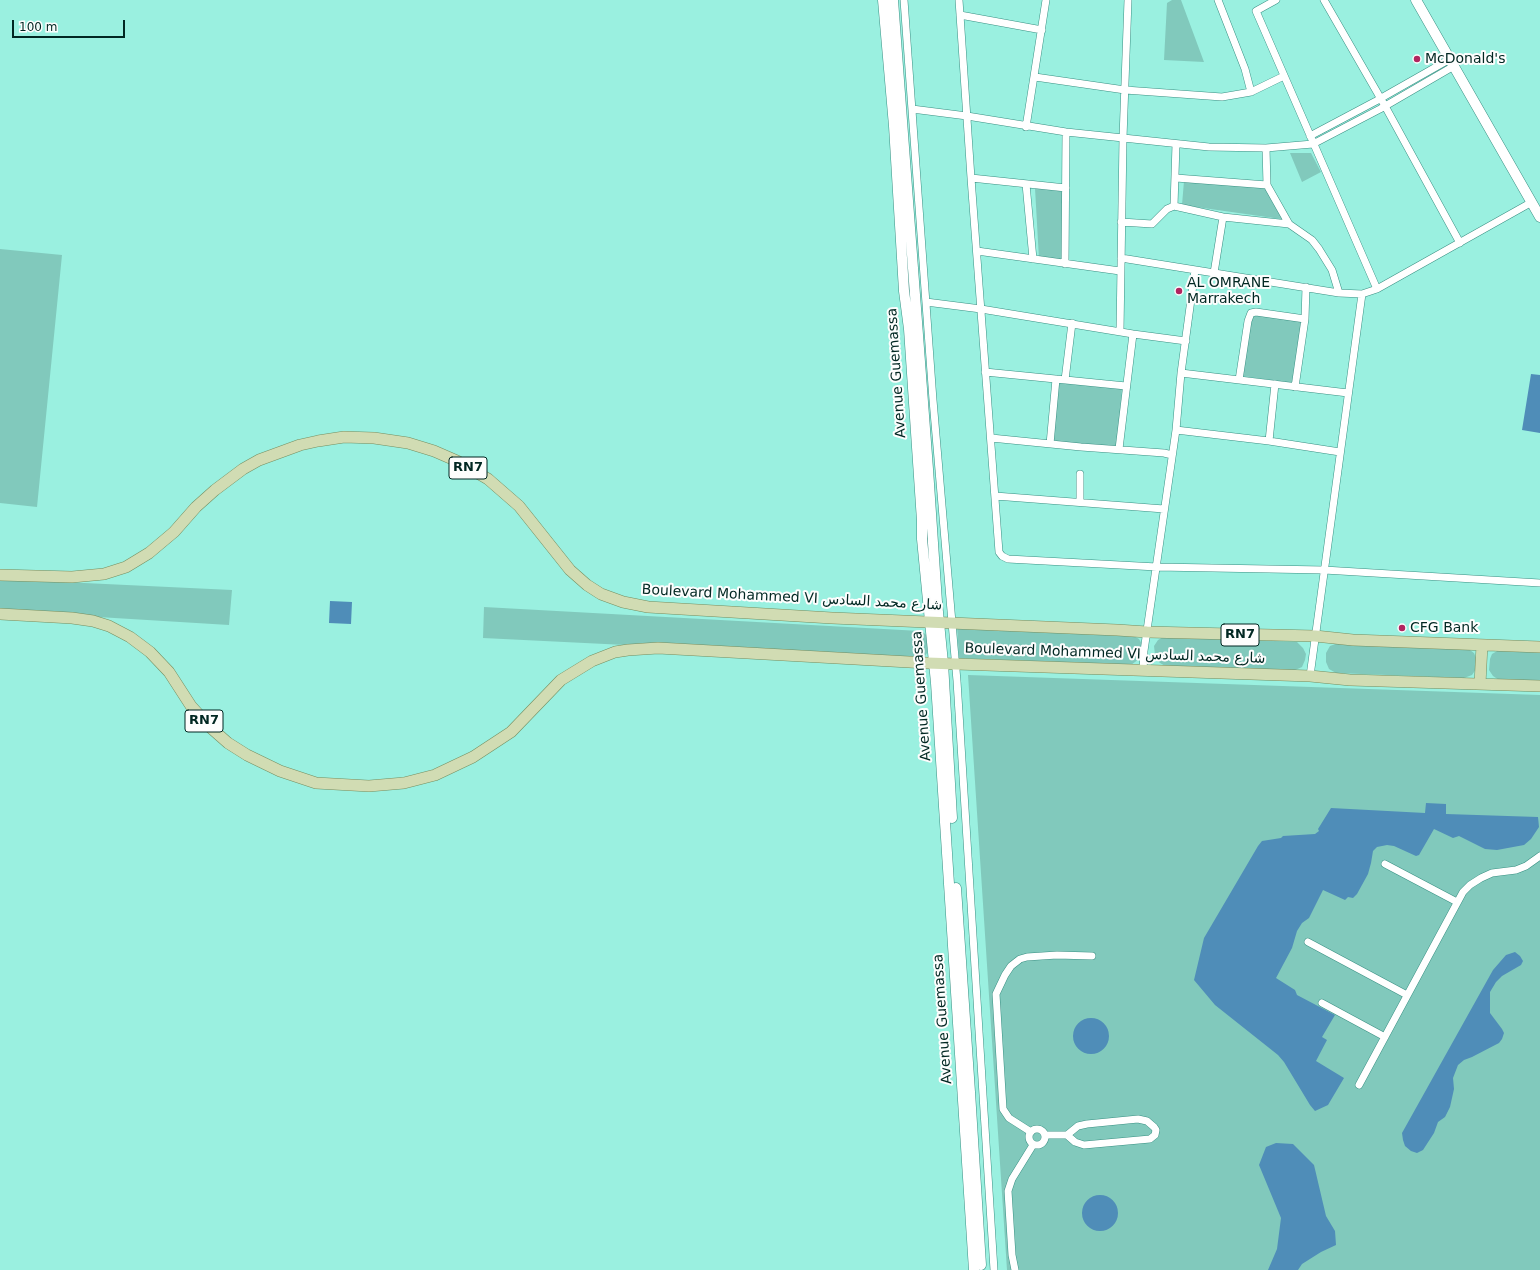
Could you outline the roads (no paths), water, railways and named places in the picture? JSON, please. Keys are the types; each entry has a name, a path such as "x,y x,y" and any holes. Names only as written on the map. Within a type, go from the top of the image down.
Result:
{"main road":[{"name":"Avenue Guemassa","path":"884,0 894,126 904,292 909,329 922,539 935,622"},
{"name":"Avenue Guemassa","path":"893,0 928,461 935,622 954,862 981,1270"},
{"path":"1416,0 1540,217"},
{"name":"Boulevard Mohammed VI شارع محمد السادس","path":"0,575 72,577 104,574 126,567 159,545 174,532 196,507 215,490 243,469 259,460 300,445 318,441 344,437 374,438 408,443 434,451 457,461 488,479 519,506 570,570 586,585 601,594 622,602 648,608 1147,632 1315,636 1353,640 1540,647"},
{"name":"Boulevard Mohammed VI شارع محمد السادس","path":"0,614 72,618 93,621 109,626 130,637 150,652 169,672 191,706 211,728 228,743 247,755 280,771 316,782 369,786 404,783 435,775 473,757 511,732 549,691 566,676 592,661 615,652 658,648 956,664 1115,668 1143,671 1310,676 1350,680 1540,686"},
{"path":"1480,684 1482,645"},
{"name":"Avenue Guemassa","path":"938,663 936,682 974,1270"}],"street":[{"path":"904,0 926,302 956,664 994,1270"},
{"path":"959,0 985,372 999,552 1002,556 1008,559 1157,567 1324,570 1540,583"},
{"path":"1026,127 1046,0"},
{"path":"1120,331 1123,138 1128,0"},
{"path":"1218,0 1245,69 1251,92"},
{"path":"1276,0 1256,11 1377,290"},
{"path":"1324,0 1385,106 1460,243"},
{"path":"960,15 1042,30"},
{"path":"912,109 967,116 1026,127 1209,147 1266,148 1313,144 1385,106 1452,63"},
{"path":"1310,136 1452,63"},
{"path":"1035,77 1125,90 1222,97 1251,92 1284,76"},
{"path":"1065,264 1066,132"},
{"path":"1174,206 1176,144"},
{"path":"1266,148 1267,185 1289,224 1312,240 1320,249 1332,270 1339,293"},
{"path":"971,178 1066,188"},
{"path":"1176,178 1267,185"},
{"path":"1026,184 1033,259"},
{"path":"1121,258 1339,293 1362,294 1377,290 1532,202"},
{"path":"1121,222 1152,224 1167,209 1174,206 1223,217 1289,224"},
{"path":"1214,273 1223,217"},
{"path":"977,251 1120,271"},
{"path":"1143,671 1147,632 1176,430 1181,373 1195,270"},
{"path":"1295,387 1304,319 1306,287"},
{"path":"1310,676 1362,294"},
{"path":"926,302 981,309 1133,334 1186,341"},
{"path":"1239,380 1247,325 1251,313 1256,312 1304,319"},
{"path":"1065,380 1072,323"},
{"path":"1119,449 1133,334"},
{"path":"985,372 1126,386"},
{"path":"1181,373 1348,393"},
{"path":"1050,444 1056,379"},
{"path":"1269,441 1275,384"},
{"path":"1176,430 1269,441 1340,452"},
{"path":"991,438 1172,455"},
{"path":"1080,474 1080,502"},
{"path":"995,496 1164,509"},
{"path":"1359,1085 1456,902 1463,892 1470,885 1481,878 1492,873 1516,870 1526,866 1540,856"},
{"path":"1384,864 1456,902"},
{"path":"1308,942 1407,995"},
{"path":"1031,1132 1009,1118 1003,1109 996,994 1011,966 1020,959 1027,957 1057,955 1092,956"},
{"path":"1322,1003 1385,1037"},
{"path":"1046,1135 1067,1135 1082,1125 1138,1119 1147,1121 1156,1130 1154,1136 1146,1139 1084,1145 1075,1142 1067,1135"},
{"path":"1034,1145 1029,1138 1031,1132 1039,1129 1046,1135"},
{"path":"1034,1145 1044,1143 1046,1135"},
{"path":"1015,1270 1013,1264 1008,1191 1014,1175 1034,1145"}],"place":[{"name":"McDonald's","path":"1417,59"},
{"name":"AL OMRANE Marrakech","path":"1179,291"},
{"name":"CFG Bank","path":"1402,628"}]}
